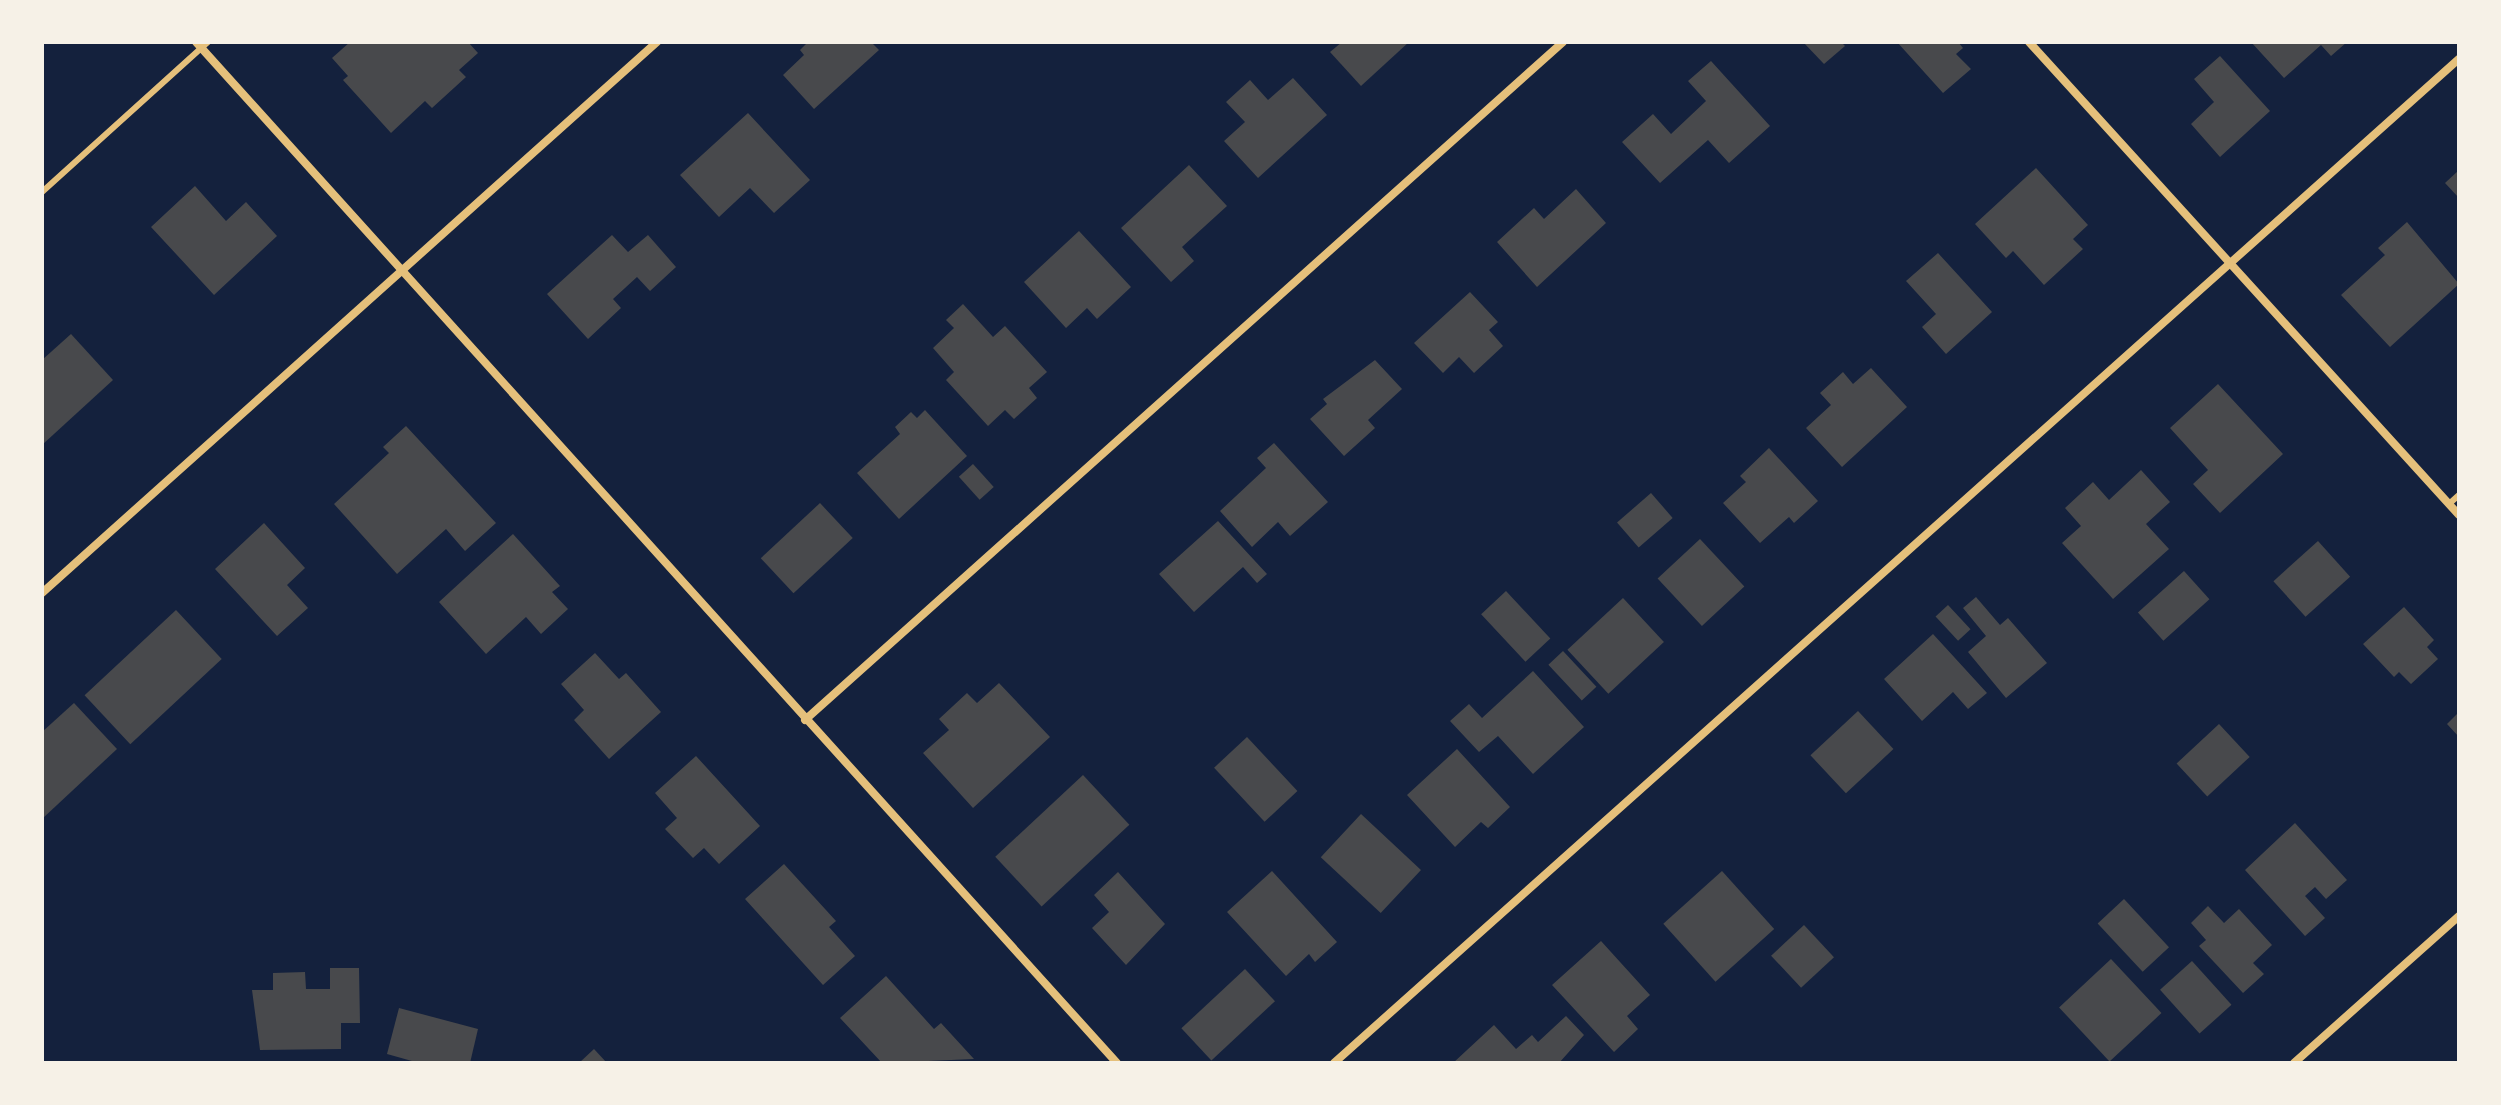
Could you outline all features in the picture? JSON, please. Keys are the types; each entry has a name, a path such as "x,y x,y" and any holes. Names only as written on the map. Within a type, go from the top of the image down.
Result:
{"street":[{"path":"42,593 657,42"},
{"path":"805,720 1563,42"},
{"path":"2029,42 2459,515"},
{"path":"202,44 401,272 1117,1063"},
{"path":"1334,1063 2459,59"},
{"path":"2294,1063 2459,916"}],"lane":[{"path":"42,192 202,44"},
{"path":"2449,504 2459,495"}],"building":[{"path":"350,42 468,42 478,53 459,70 466,77 432,108 425,101 391,133 343,80 348,76 332,58"},
{"path":"808,42 871,42 879,50 814,109 783,75 804,55 800,50"},
{"path":"1342,42 1409,42 1361,86 1330,52"},
{"path":"1803,42 1841,42 1845,46 1824,64"},
{"path":"1897,42 1958,42 1963,48 1956,54 1971,69 1943,93"},
{"path":"2251,42 2347,42 2331,56 2321,45 2284,78"},
{"path":"2220,56 2270,111 2220,157 2191,124 2214,102 2194,79"},
{"path":"1711,61 1770,126 1729,163 1708,140 1660,183 1622,142 1653,114 1671,134 1706,101 1688,81"},
{"path":"1293,78 1327,115 1258,178 1224,141 1245,122 1226,102 1250,80 1268,100"},
{"path":"748,113 810,180 774,213 750,188 719,217 680,175"},
{"path":"1189,165 1227,206 1182,247 1194,261 1171,282 1121,228"},
{"path":"2036,168 2088,225 2073,239 2083,249 2044,285 2013,251 2006,258 1975,224"},
{"path":"2459,170 2459,198 2445,183"},
{"path":"195,186 226,221 246,202 277,236 214,295 151,227"},
{"path":"1576,189 1606,223 1537,287 1497,242 1534,208 1544,219"},
{"path":"2407,222 2459,284 2390,347 2341,295 2385,255 2378,248"},
{"path":"1079,231 1131,287 1097,319 1087,308 1066,328 1024,282"},
{"path":"612,235 628,252 648,235 676,267 650,291 637,277 613,299 621,308 588,339 547,294"},
{"path":"1938,253 1992,312 1946,354 1922,327 1936,314 1906,281"},
{"path":"1470,292 1498,322 1489,330 1503,346 1474,373 1459,357 1443,373 1414,343"},
{"path":"963,304 993,337 1005,326 1047,372 1029,388 1037,398 1014,419 1005,410 988,426 946,380 954,372 933,348 954,328 946,320"},
{"path":"71,334 113,380 42,445 42,360"},
{"path":"1375,360 1402,389 1368,420 1375,428 1344,456 1310,419 1327,404 1323,399"},
{"path":"1871,368 1907,407 1842,467 1806,428 1831,405 1820,393 1843,372 1853,384"},
{"path":"2218,384 2283,454 2220,513 2193,484 2208,470 2170,428"},
{"path":"925,410 967,456 899,519 857,473 900,434 895,427 911,412 917,418"},
{"path":"406,426 496,523 465,551 446,529 397,574 334,504 389,453 383,447"},
{"path":"1274,443 1328,502 1290,536 1278,522 1252,547 1220,511 1266,468 1257,458"},
{"path":"1769,448 1818,501 1794,523 1789,517 1760,543 1723,503 1746,482 1740,476"},
{"path":"973,464 994,487 980,500 959,477"},
{"path":"2141,470 2170,502 2146,524 2169,549 2113,599 2062,543 2081,526 2065,508 2093,482 2109,500"},
{"path":"1651,493 1673,518 1639,547 1617,523"},
{"path":"820,503 853,538 793,593 761,558"},
{"path":"1218,521 1267,574 1257,583 1243,567 1194,612 1159,574"},
{"path":"264,523 305,568 287,585 308,608 277,636 215,569"},
{"path":"513,534 560,586 552,592 568,609 541,634 526,617 486,654 439,602"},
{"path":"1700,539 1744,587 1702,626 1658,579"},
{"path":"2318,541 2350,577 2306,617 2273,581"},
{"path":"2184,571 2209,599 2163,641 2138,612"},
{"path":"1506,591 1550,639 1525,662 1481,614"},
{"path":"1976,597 2000,625 2008,618 2047,663 2006,698 1968,652 1986,636 1963,608"},
{"path":"1623,598 1664,642 1608,694 1567,650"},
{"path":"1948,605 1971,629 1958,641 1936,617"},
{"path":"2404,607 2434,640 2427,647 2438,659 2411,684 2399,672 2394,677 2363,644"},
{"path":"176,610 222,659 130,744 85,695"},
{"path":"1933,634 1987,693 1968,709 1953,692 1922,721 1884,679"},
{"path":"1563,651 1596,687 1582,700 1548,665"},
{"path":"595,653 619,679 626,673 661,712 609,759 574,720 584,710 561,684"},
{"path":"1533,671 1584,727 1533,774 1498,736 1479,752 1450,721 1469,704 1482,718"},
{"path":"999,683 1050,737 973,808 923,753 949,730 939,719 967,693 977,703"},
{"path":"74,703 117,749 42,819 42,732"},
{"path":"1858,711 1893,749 1846,793 1810,755"},
{"path":"2459,712 2459,737 2447,724"},
{"path":"2219,724 2250,757 2207,796 2177,764"},
{"path":"1247,737 1297,791 1265,822 1214,768"},
{"path":"1457,749 1510,807 1488,828 1481,822 1455,847 1407,795"},
{"path":"696,756 760,826 719,864 704,848 693,858 665,829 677,818 655,793"},
{"path":"1083,775 1129,825 1042,907 995,857"},
{"path":"1361,814 1421,870 1381,913 1321,857"},
{"path":"2295,823 2347,880 2326,899 2315,887 2305,896 2325,918 2305,936 2245,870"},
{"path":"784,864 836,921 829,927 855,956 823,985 745,899"},
{"path":"1272,871 1337,942 1315,962 1309,954 1286,976 1227,912"},
{"path":"1722,871 1774,929 1715,982 1663,924"},
{"path":"1118,872 1165,924 1126,965 1092,928 1109,912 1094,895"},
{"path":"2124,899 2169,947 2143,972 2098,924"},
{"path":"2208,906 2224,923 2239,909 2272,945 2253,963 2264,974 2243,993 2199,946 2206,940 2191,923"},
{"path":"1804,925 1834,957 1801,988 1771,956"},
{"path":"1601,941 1650,995 1627,1016 1638,1029 1614,1052 1552,985"},
{"path":"2111,959 2161,1013 2110,1062 2059,1007"},
{"path":"2192,961 2231,1005 2200,1034 2160,990"},
{"path":"330,968 359,968 360,1023 341,1023 341,1049 260,1050 252,990 273,990 273,973 305,972 306,989 330,989"},
{"path":"1245,969 1275,1001 1211,1061 1181,1028"},
{"path":"886,976 934,1029 941,1023 974,1059 882,1063 840,1018"},
{"path":"399,1008 478,1029 470,1063 419,1063 387,1054"},
{"path":"1566,1016 1584,1035 1559,1063 1453,1063 1494,1025 1516,1049 1532,1035 1538,1042"},
{"path":"594,1049 607,1063 579,1063"}]}
